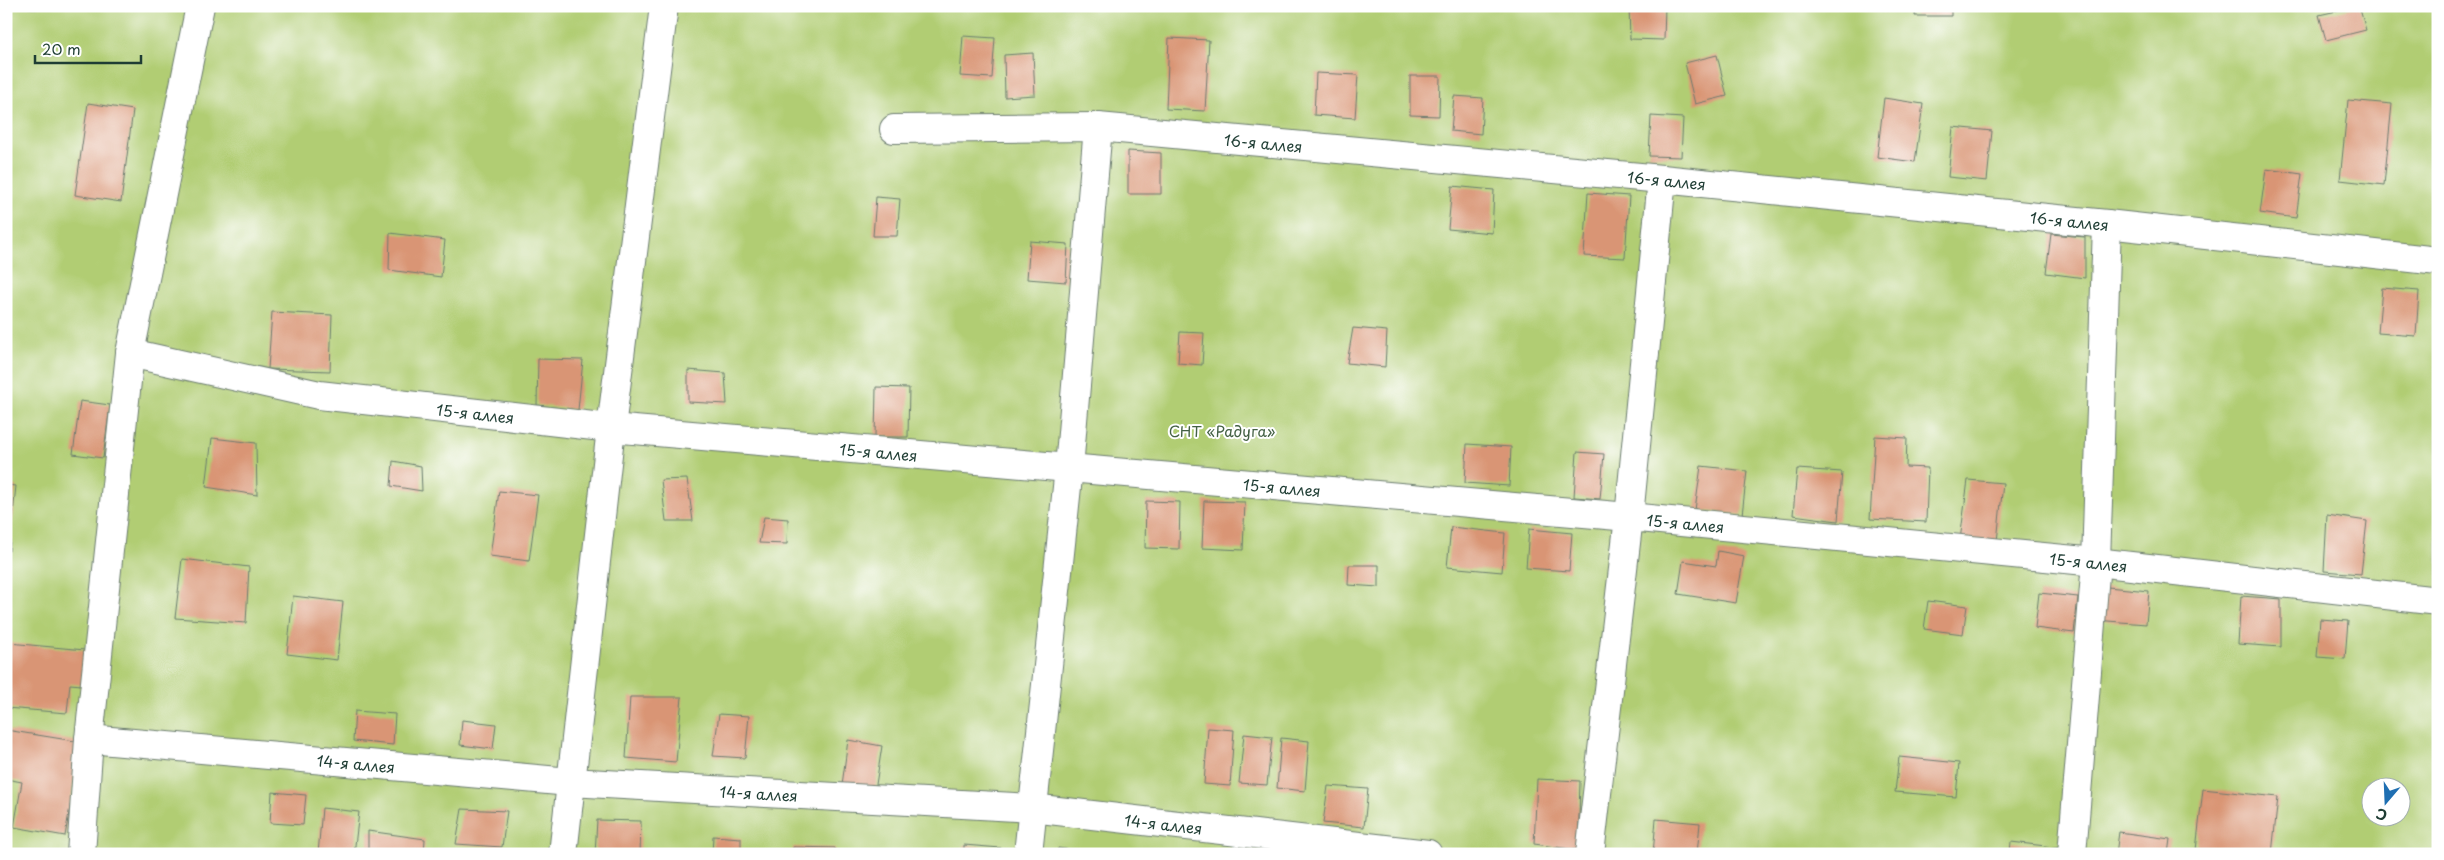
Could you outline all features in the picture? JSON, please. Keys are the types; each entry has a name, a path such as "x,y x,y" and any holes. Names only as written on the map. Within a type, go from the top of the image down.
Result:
{"street":[{"path":"81,854 89,739 130,353 200,6"},
{"path":"564,854 570,782 611,428 664,6"},
{"path":"1028,854 1069,468 1098,127"},
{"name":"16-я аллея","path":"894,129 1098,127 1662,179 2107,224 2438,261"},
{"path":"1590,854 1629,517 1662,179"},
{"path":"2072,854 2096,562 2107,224"},
{"name":"15-я аллея","path":"130,353 319,395 611,428 1629,517 2096,562 2438,601"},
{"name":"14-я аллея","path":"89,739 570,782 1032,808 1428,854"}],"green space":[{"name":"СНТ «Радуга»","path":"6,6 2438,6 2438,854 6,854"}],"building":[{"path":"1629,6 1665,6 1664,40 1630,39"},
{"path":"1916,6 1951,6 1951,16 1915,16"},
{"path":"2359,6 2366,30 2326,40 2319,15"},
{"path":"963,36 995,38 992,78 960,76"},
{"path":"1169,38 1209,40 1205,111 1166,109"},
{"path":"1033,53 1035,95 1005,97 1004,55"},
{"path":"1717,55 1727,96 1695,104 1685,63"},
{"path":"1316,73 1358,75 1355,118 1314,115"},
{"path":"1410,76 1440,76 1439,116 1410,115"},
{"path":"1454,96 1483,98 1481,134 1451,131"},
{"path":"1884,98 1923,104 1915,162 1877,157"},
{"path":"2348,100 2392,104 2384,185 2340,180"},
{"path":"88,103 133,110 121,202 75,195"},
{"path":"1651,116 1683,118 1681,157 1649,156"},
{"path":"1953,127 1992,131 1987,181 1948,177"},
{"path":"1128,151 1161,153 1161,194 1128,194"},
{"path":"2266,169 2302,174 2296,218 2260,213"},
{"path":"1452,186 1494,190 1492,233 1448,229"},
{"path":"1588,193 1629,196 1625,258 1584,256"},
{"path":"876,197 900,199 897,236 873,236"},
{"path":"390,233 445,240 441,277 389,270"},
{"path":"2051,234 2085,237 2085,278 2046,273"},
{"path":"1030,241 1068,244 1066,282 1027,279"},
{"path":"2382,288 2419,291 2416,336 2378,333"},
{"path":"272,312 332,315 330,371 268,369"},
{"path":"1353,328 1387,331 1385,367 1347,363"},
{"path":"1180,332 1204,333 1202,365 1178,363"},
{"path":"538,359 583,360 578,410 537,405"},
{"path":"688,370 725,373 727,404 688,402"},
{"path":"876,387 909,388 908,437 875,437"},
{"path":"80,401 110,405 103,458 73,454"},
{"path":"1875,436 1907,438 1906,467 1928,468 1926,522 1870,519"},
{"path":"212,438 256,443 257,495 206,487"},
{"path":"1467,444 1511,447 1509,486 1465,483"},
{"path":"1577,452 1604,454 1600,499 1574,497"},
{"path":"393,461 421,466 422,491 391,486"},
{"path":"1701,466 1747,471 1742,515 1695,510"},
{"path":"1797,469 1842,472 1838,521 1793,515"},
{"path":"687,479 693,521 666,521 661,480"},
{"path":"1968,480 2003,483 1997,542 1960,540"},
{"path":"6,485 16,486 9,551 6,551"},
{"path":"499,491 538,495 529,561 490,556"},
{"path":"1146,501 1180,502 1179,549 1145,548"},
{"path":"1204,501 1245,502 1243,550 1202,548"},
{"path":"2327,515 2367,521 2361,574 2324,571"},
{"path":"764,517 788,519 787,544 759,543"},
{"path":"1451,527 1505,533 1502,572 1447,567"},
{"path":"1529,529 1572,533 1569,571 1526,568"},
{"path":"1718,551 1744,556 1736,603 1678,594 1683,561 1716,566"},
{"path":"182,559 249,567 246,623 175,618"},
{"path":"1349,565 1379,565 1379,587 1348,585"},
{"path":"2097,586 2149,591 2146,624 2095,620"},
{"path":"2039,593 2078,597 2074,633 2035,628"},
{"path":"293,596 343,602 337,660 287,654"},
{"path":"2241,596 2281,599 2281,647 2238,644"},
{"path":"1928,601 1967,606 1963,634 1924,629"},
{"path":"2320,619 2348,621 2345,659 2317,657"},
{"path":"9,643 85,650 82,685 70,684 67,713 6,708"},
{"path":"630,697 682,697 676,762 626,758"},
{"path":"355,711 395,714 393,745 353,741"},
{"path":"719,714 749,716 745,758 713,756"},
{"path":"462,720 496,724 493,749 460,745"},
{"path":"1208,728 1234,730 1230,786 1204,784"},
{"path":"6,730 81,742 65,836 14,827 22,782 6,779"},
{"path":"1244,734 1272,737 1267,785 1239,783"},
{"path":"1281,738 1309,741 1305,791 1277,788"},
{"path":"848,740 882,746 875,791 842,785"},
{"path":"1899,757 1959,763 1956,797 1895,792"},
{"path":"1537,779 1580,781 1578,850 1534,844"},
{"path":"1328,786 1368,789 1364,827 1323,823"},
{"path":"2203,789 2278,797 2272,854 2227,854 2196,850"},
{"path":"272,792 306,795 303,825 270,823"},
{"path":"322,808 359,812 354,854 318,854"},
{"path":"462,809 507,811 502,847 456,844"},
{"path":"1656,819 1700,823 1697,854 1653,854"},
{"path":"597,820 641,821 640,854 595,854"},
{"path":"368,831 425,839 424,854 368,854"},
{"path":"2119,832 2170,839 2168,854 2116,854"},
{"path":"713,836 741,838 741,854 712,854"},
{"path":"2011,842 2063,848 2063,854 2010,854"},
{"path":"964,845 1001,848 1001,854 964,854"},
{"path":"793,847 835,848 835,854 793,854"},
{"path":"1058,848 1092,853 1092,854 1058,854"}]}
